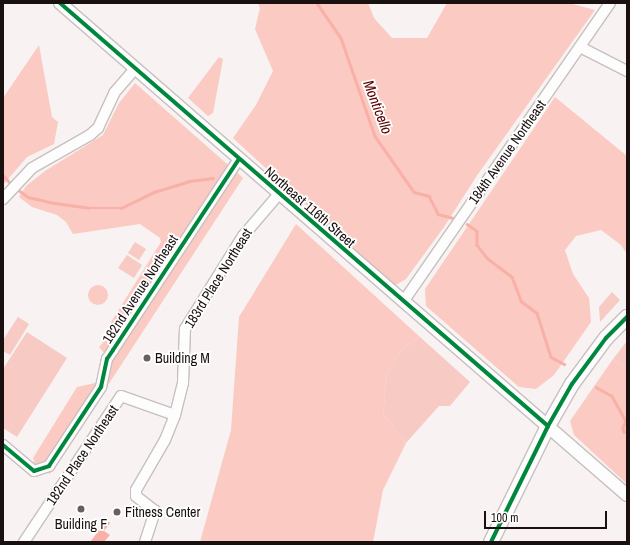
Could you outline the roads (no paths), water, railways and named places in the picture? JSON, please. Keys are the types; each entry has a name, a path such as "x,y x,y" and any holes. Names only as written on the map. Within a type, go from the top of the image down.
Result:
{"main road":[{"path":"491,542 548,426 595,352 627,317"}],"street":[{"name":"Northeast 116th Street","path":"60,3 136,68 278,195 627,495"},
{"name":"184th Avenue Northeast","path":"403,302 610,3"},
{"path":"580,47 627,71"},
{"path":"4,198 24,175 90,135 98,128 114,93 136,68"},
{"name":"182nd Avenue Northeast","path":"3,445 34,471 49,466 101,387 107,359 239,159"},
{"name":"183rd Place Northeast","path":"145,542 155,511 136,496 136,490 165,440 175,415 184,383 184,329 243,236 278,195"},
{"name":"182nd Place Northeast","path":"24,542 120,396 175,415"}],"waterway":[{"name":"Monticello","path":"317,3 341,38 375,136 414,192 429,196 438,214 453,218"},
{"path":"3,175 12,185"},
{"path":"16,188 28,197 55,203 89,208 121,208 154,192 189,181 213,178"},
{"name":"Monticello","path":"467,224 477,231 477,245 487,258 512,277 521,301 537,313 551,357 564,364"},
{"name":"Monticello","path":"596,387 612,396 626,421 623,428 624,432 627,432"}],"place":[{"name":"Building M","path":"147,358"},
{"name":"Building F","path":"81,509"},
{"name":"Fitness Center","path":"117,512"}]}
